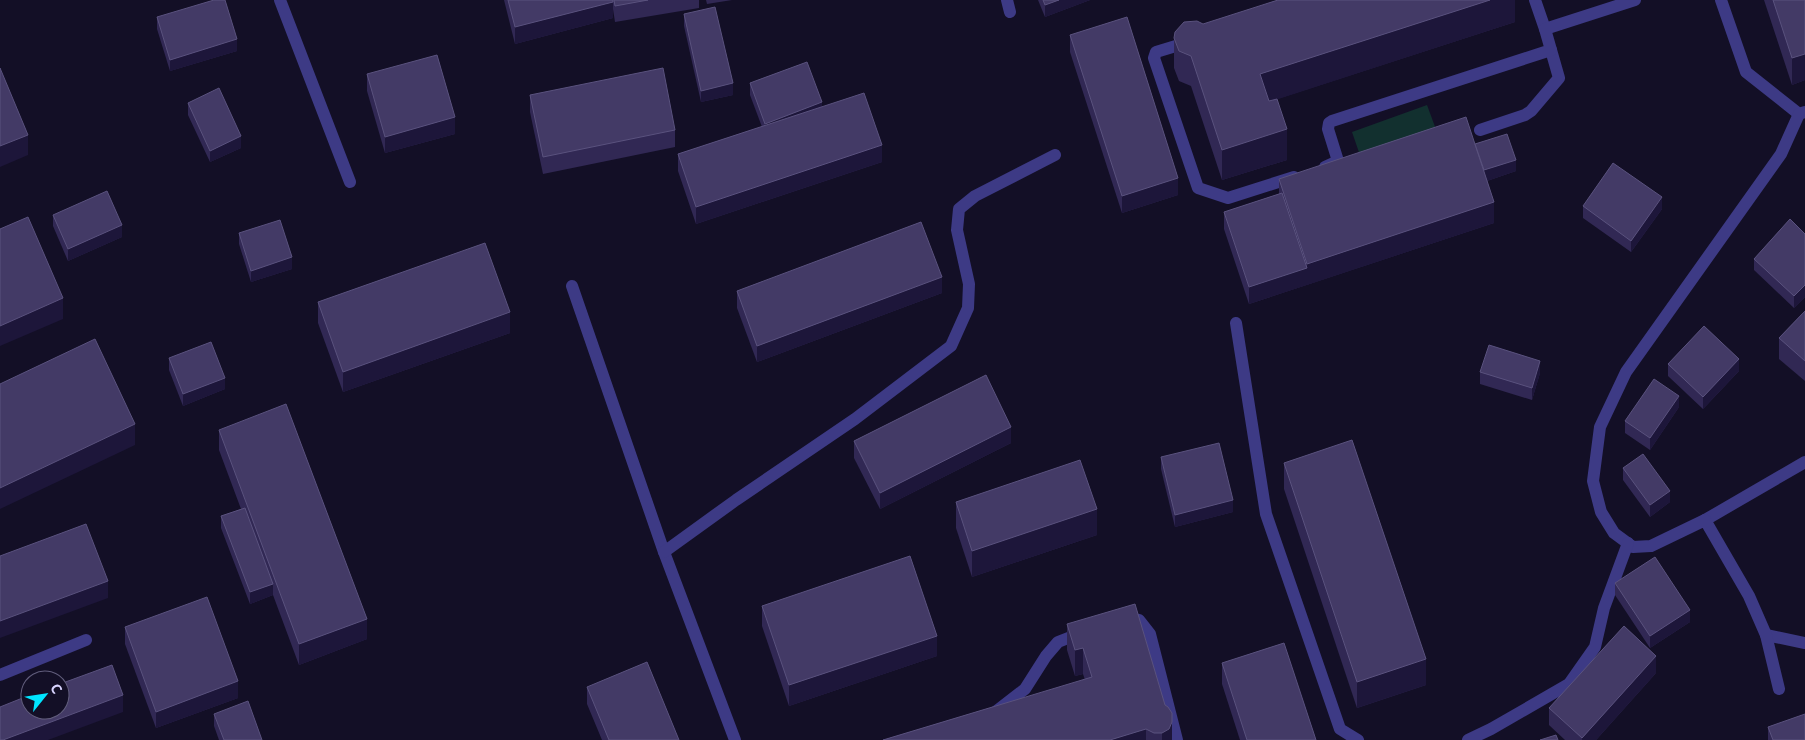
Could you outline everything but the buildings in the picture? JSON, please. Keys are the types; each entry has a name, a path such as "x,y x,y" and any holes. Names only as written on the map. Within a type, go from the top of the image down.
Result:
{"street":[{"path":"280,0 350,182"},
{"path":"1480,130 1525,115 1531,111 1559,78 1535,0"},
{"path":"1545,29 1635,0"},
{"path":"1722,0 1746,72 1802,113 1781,154 1626,372 1600,427 1593,481 1602,512 1614,533 1633,547 1651,546 1705,520 1805,462"},
{"path":"1204,37 1154,54 1198,188 1224,197 1232,197 1338,161 1328,129 1332,121 1551,50"},
{"path":"664,552 736,500 855,419 951,346 968,308 969,284 958,230 959,209 975,196 1054,155"},
{"path":"572,286 664,552 735,740"},
{"path":"1236,323 1266,514 1340,729 1358,740"},
{"path":"1705,520 1749,596 1766,635 1779,689"},
{"path":"1468,740 1491,729 1569,684 1595,647 1604,608 1628,543"},
{"path":"1115,621 1124,618 1139,620 1150,634 1177,740"},
{"path":"983,717 992,714 1025,689 1046,656 1058,642 1090,629"},
{"path":"1766,635 1805,643"},
{"path":"0,675 86,640"}],"green space":[{"path":"1427,105 1441,143 1365,170 1352,132"}]}
